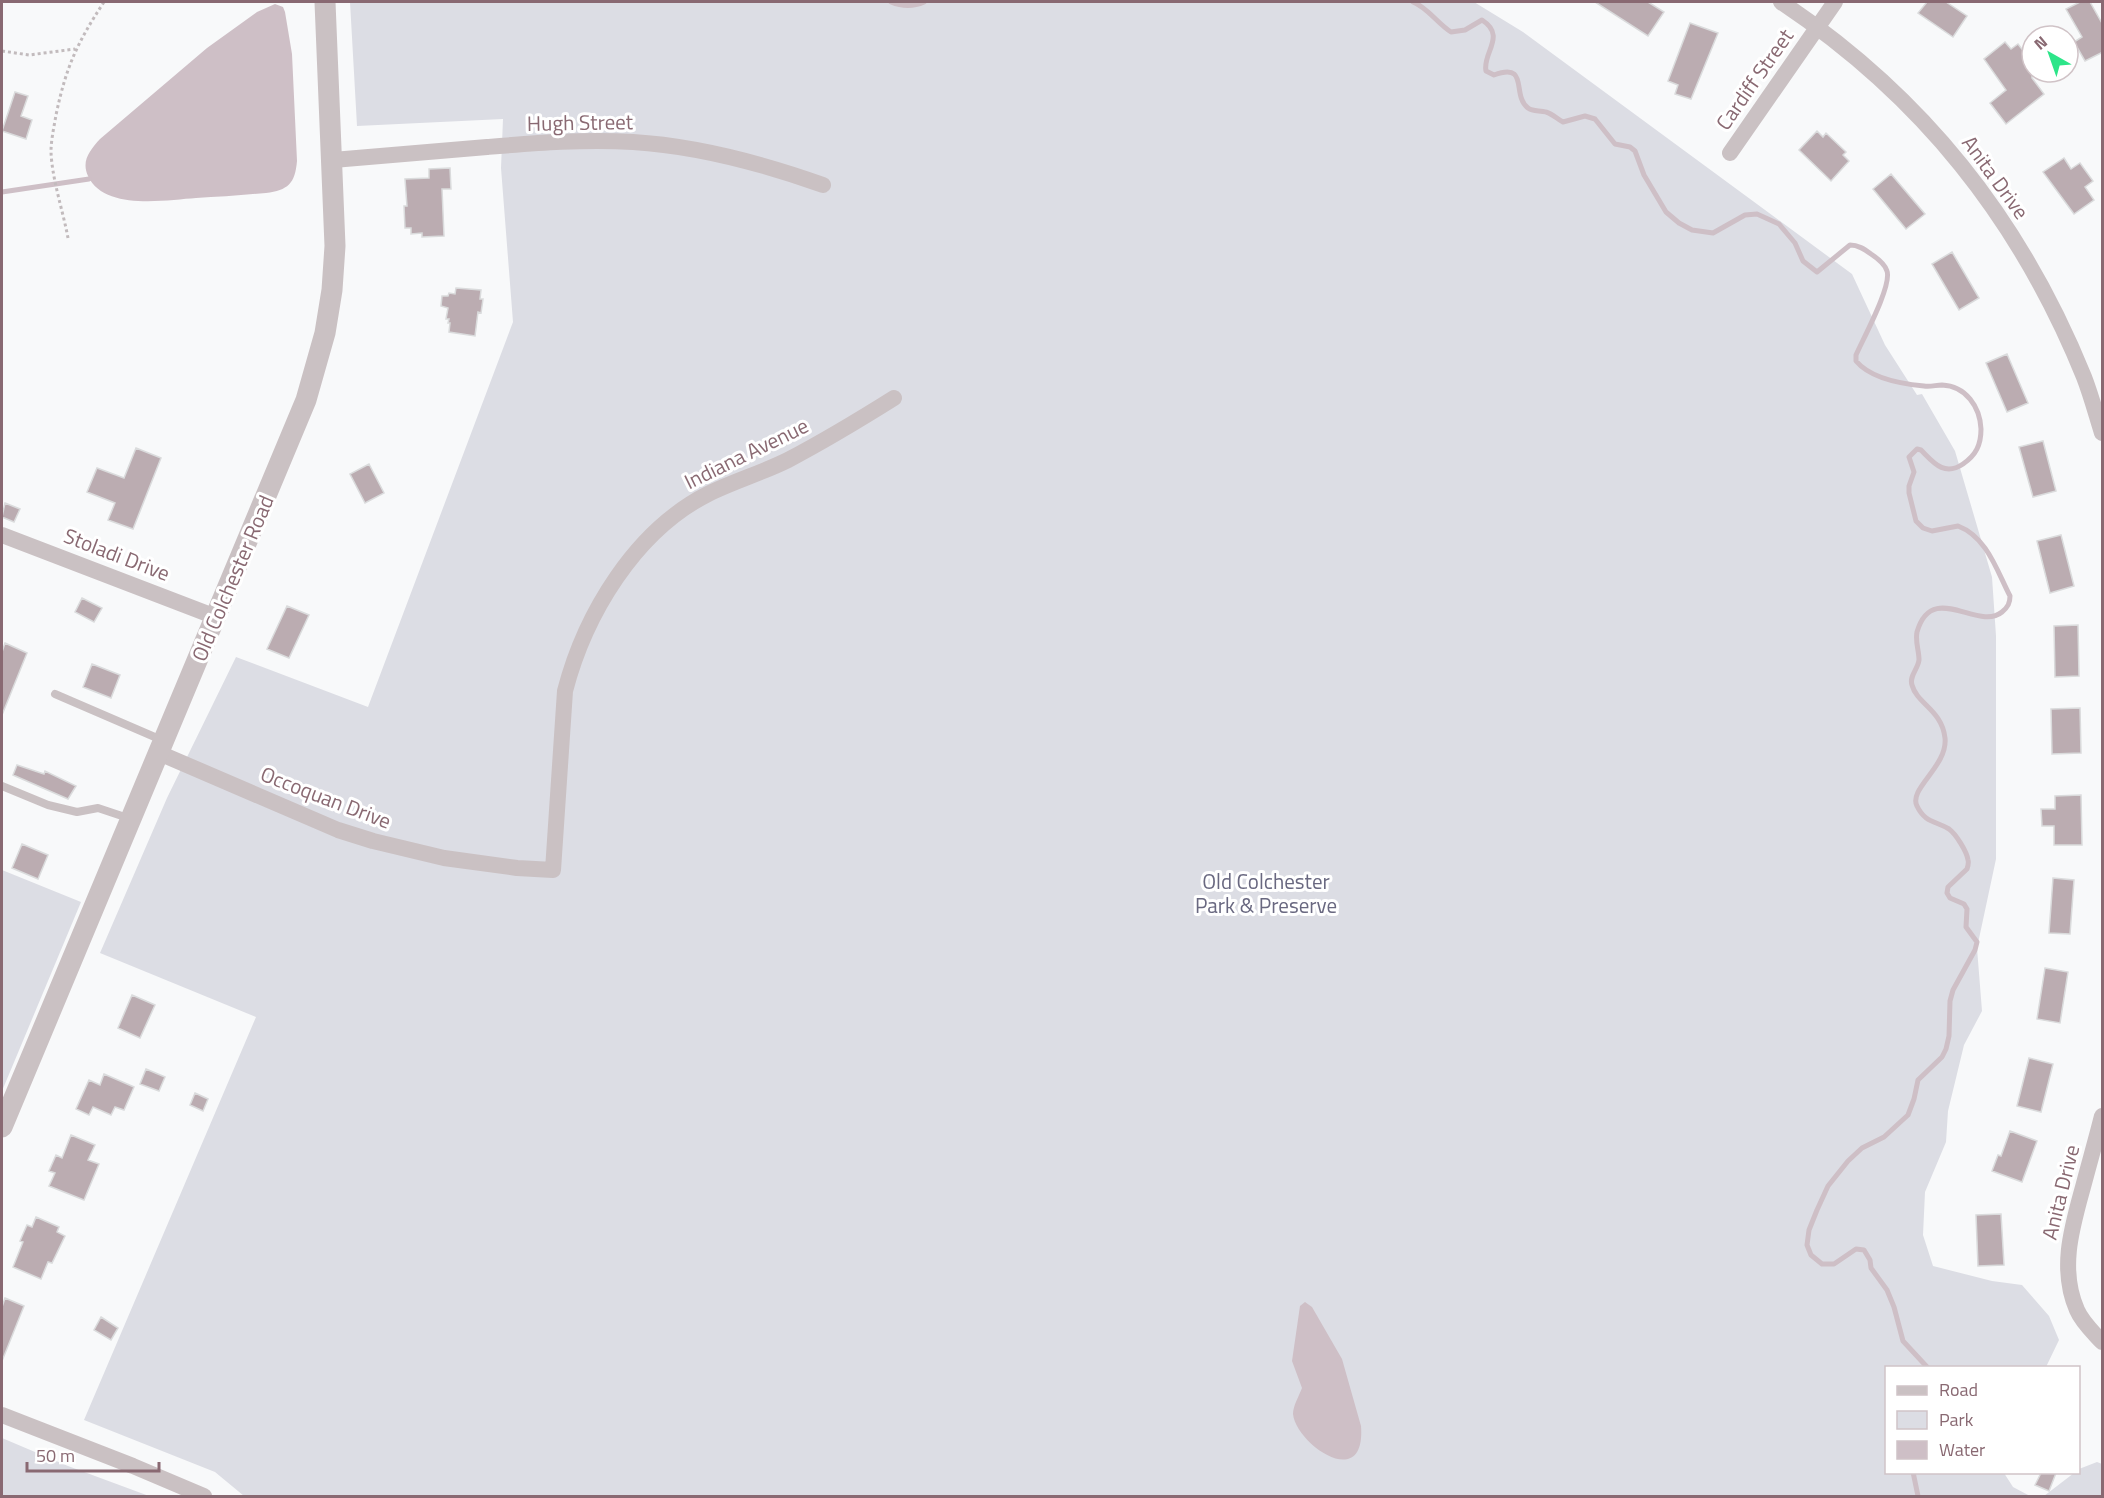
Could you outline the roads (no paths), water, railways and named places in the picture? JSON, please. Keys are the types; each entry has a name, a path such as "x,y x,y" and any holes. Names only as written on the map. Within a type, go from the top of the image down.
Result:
{"street":[{"name":"Old Colchester Road","path":"2,1127 306,400 323,343 332,290 335,246 325,2"},
{"name":"Anita Drive","path":"1781,2 1818,26 1885,82 1951,151 1996,212 2032,270 2068,338 2103,433"},
{"name":"Cardiff Street","path":"1730,153 1836,2"},
{"name":"Hugh Street","path":"333,160 568,141 633,142 730,156 823,184"},
{"name":"Indiana Avenue","path":"553,870 565,691 589,622 614,580 645,543 669,521 699,500 813,447 894,398"},
{"name":"Stoladi Drive","path":"2,535 216,617"},
{"name":"Occoquan Drive","path":"162,747 338,830 444,858 517,868 553,870"},
{"name":"Anita Drive","path":"2103,1116 2071,1230 2068,1261 2077,1310 2088,1328 2103,1342"},
{"path":"2,1415 133,1466 204,1497"}],"lane":[{"path":"55,694 162,747"},
{"path":"2,786 48,805 77,812 98,808 132,819"}],"water":[{"path":"275,4 283,7 285,12 292,54 297,161 289,184 280,190 266,193 153,201 121,199 96,187 86,171 86,161 100,139 207,48 257,12"},
{"path":"1305,1302 1312,1307 1342,1359 1361,1426 1360,1446 1353,1457 1342,1460 1317,1449 1297,1426 1293,1414 1302,1388 1292,1361 1300,1306"}],"waterway":[{"path":"891,2 908,6 924,2"},
{"path":"1413,2 1451,32 1465,30 1482,20 1493,32 1486,71 1494,75 1505,72 1516,76 1523,102 1530,109 1544,111 1563,122 1585,116 1595,119 1615,144 1630,147 1635,151 1644,175 1666,212 1679,223 1692,230 1713,233 1745,215 1757,214 1779,224 1795,243 1803,261 1817,272 1850,245 1861,248 1880,261 1887,271 1885,288 1856,355 1856,361 1870,372 1887,379 1924,386 1951,386 1965,394 1978,413 1981,429 1979,445 1963,464 1956,468 1945,468 1917,449 1909,457 1914,472 1909,493 1916,521 1923,528 1932,531 1958,526 1977,538 1990,556 2010,596 2006,608 1992,616 1981,616 1944,608 1933,610 1924,617 1917,632 1919,660 1912,679 1915,692 1935,714 1943,728 1945,738 1941,758 1918,792 1917,806 1927,819 1952,831 1966,852 1967,869 1948,887 1947,893 1950,898 1964,904 1967,909 1966,927 1977,942 1953,990 1950,1001 1949,1036 1942,1057 1918,1080 1908,1115 1884,1137 1862,1148 1828,1186 1809,1230 1807,1245 1811,1255 1822,1264 1834,1264 1856,1249 1864,1250 1870,1260 1871,1268 1887,1290 1903,1341 1926,1366"},
{"path":"2,192 89,179"},
{"path":"1913,1474 1918,1496"}],"park label":[{"name":"Old Colchester Park & Preserve","path":"1266,893"}]}
